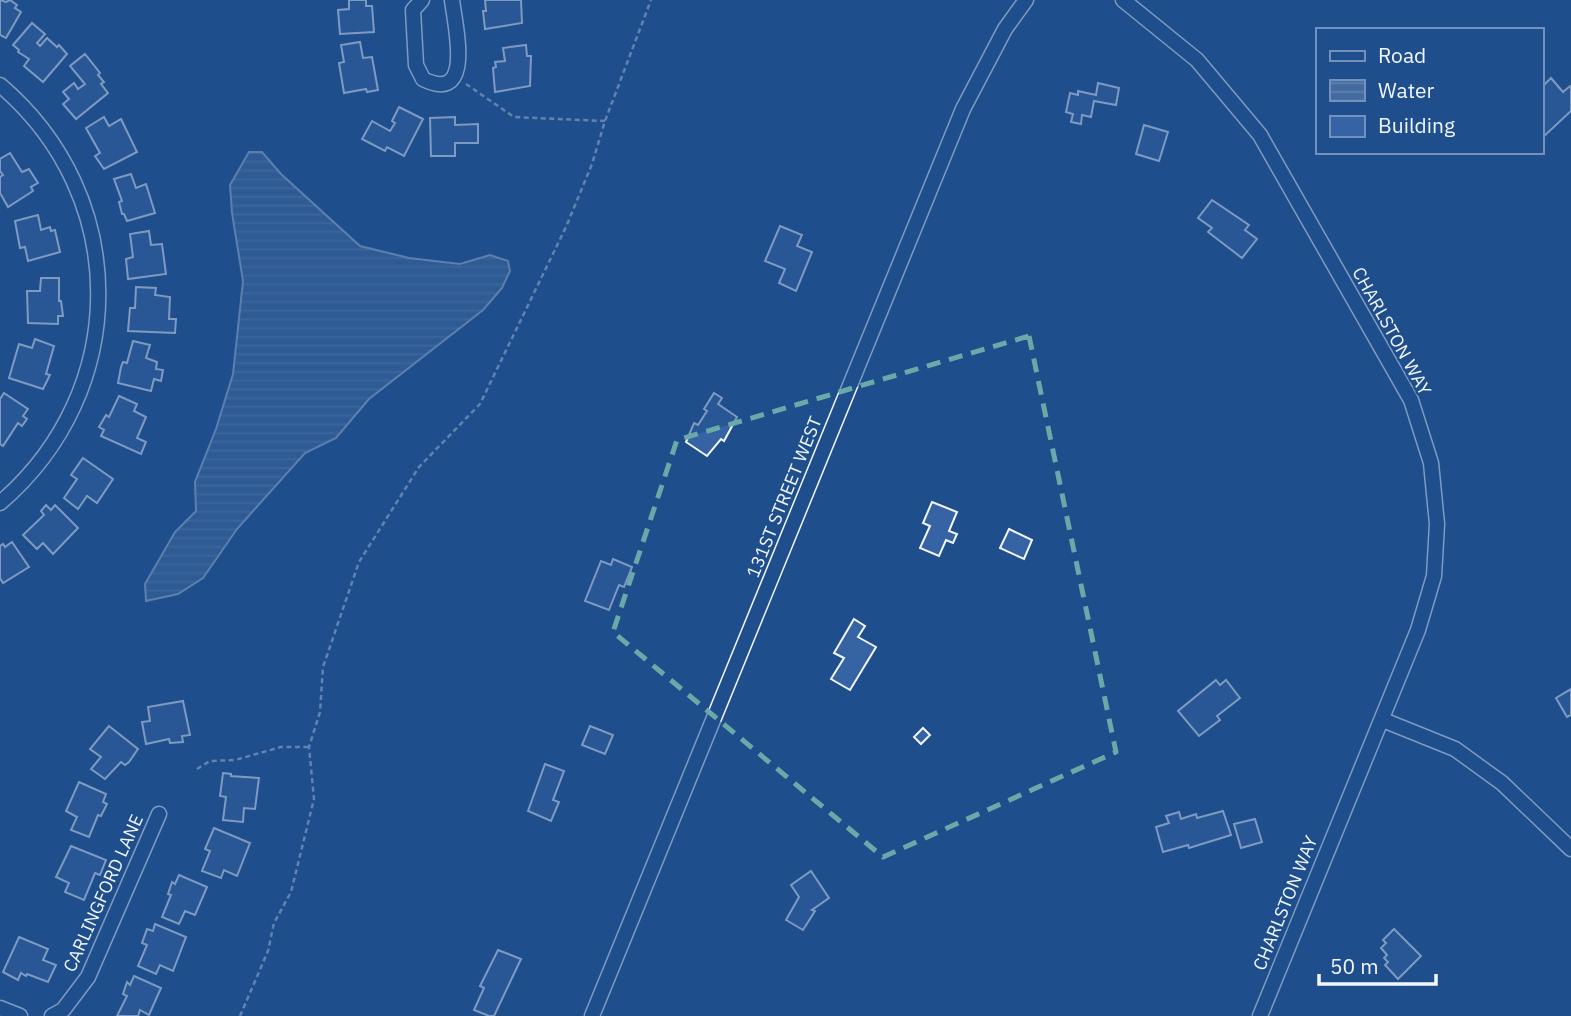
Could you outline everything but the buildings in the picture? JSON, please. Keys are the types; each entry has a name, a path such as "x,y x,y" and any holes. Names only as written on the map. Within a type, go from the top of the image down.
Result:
{"street":[{"path":"422,0 412,10 418,71 423,79 438,86 454,78 459,64 452,0"},
{"name":"131ST STREET WEST","path":"592,1016 963,109 1005,29 1026,0"},
{"name":"CHARLSTON WAY","path":"1123,0 1197,60 1260,135 1411,400 1431,463 1437,524 1434,576 1418,630 1260,1016"},
{"path":"0,85 31,115 51,140 73,178 92,232 99,290 98,317 91,358 72,411 53,444 0,503"},
{"path":"1383,720 1455,749 1503,783 1571,849"},
{"name":"CARLINGFORD LANE","path":"52,1016 63,1010 88,977 159,814"},
{"path":"0,1008 20,1016"}],"path":[{"path":"240,1016 268,951 274,923 291,891 314,799 309,747 320,712 323,667 359,562 419,467 480,404 566,227 592,164 605,121 651,0"},
{"path":"454,78 514,117 605,121"},
{"path":"197,769 210,761 235,760 281,747 309,747"}],"highlighted area":[{"path":"1029,336 1116,752 883,857 613,632 677,440"}],"water":[{"path":"249,152 262,152 281,174 360,246 409,258 460,264 490,255 508,261 510,271 502,288 483,310 369,399 336,438 305,453 237,529 203,578 178,594 146,601 145,584 175,532 196,511 195,482 216,429 233,374 243,281 230,185"}]}
